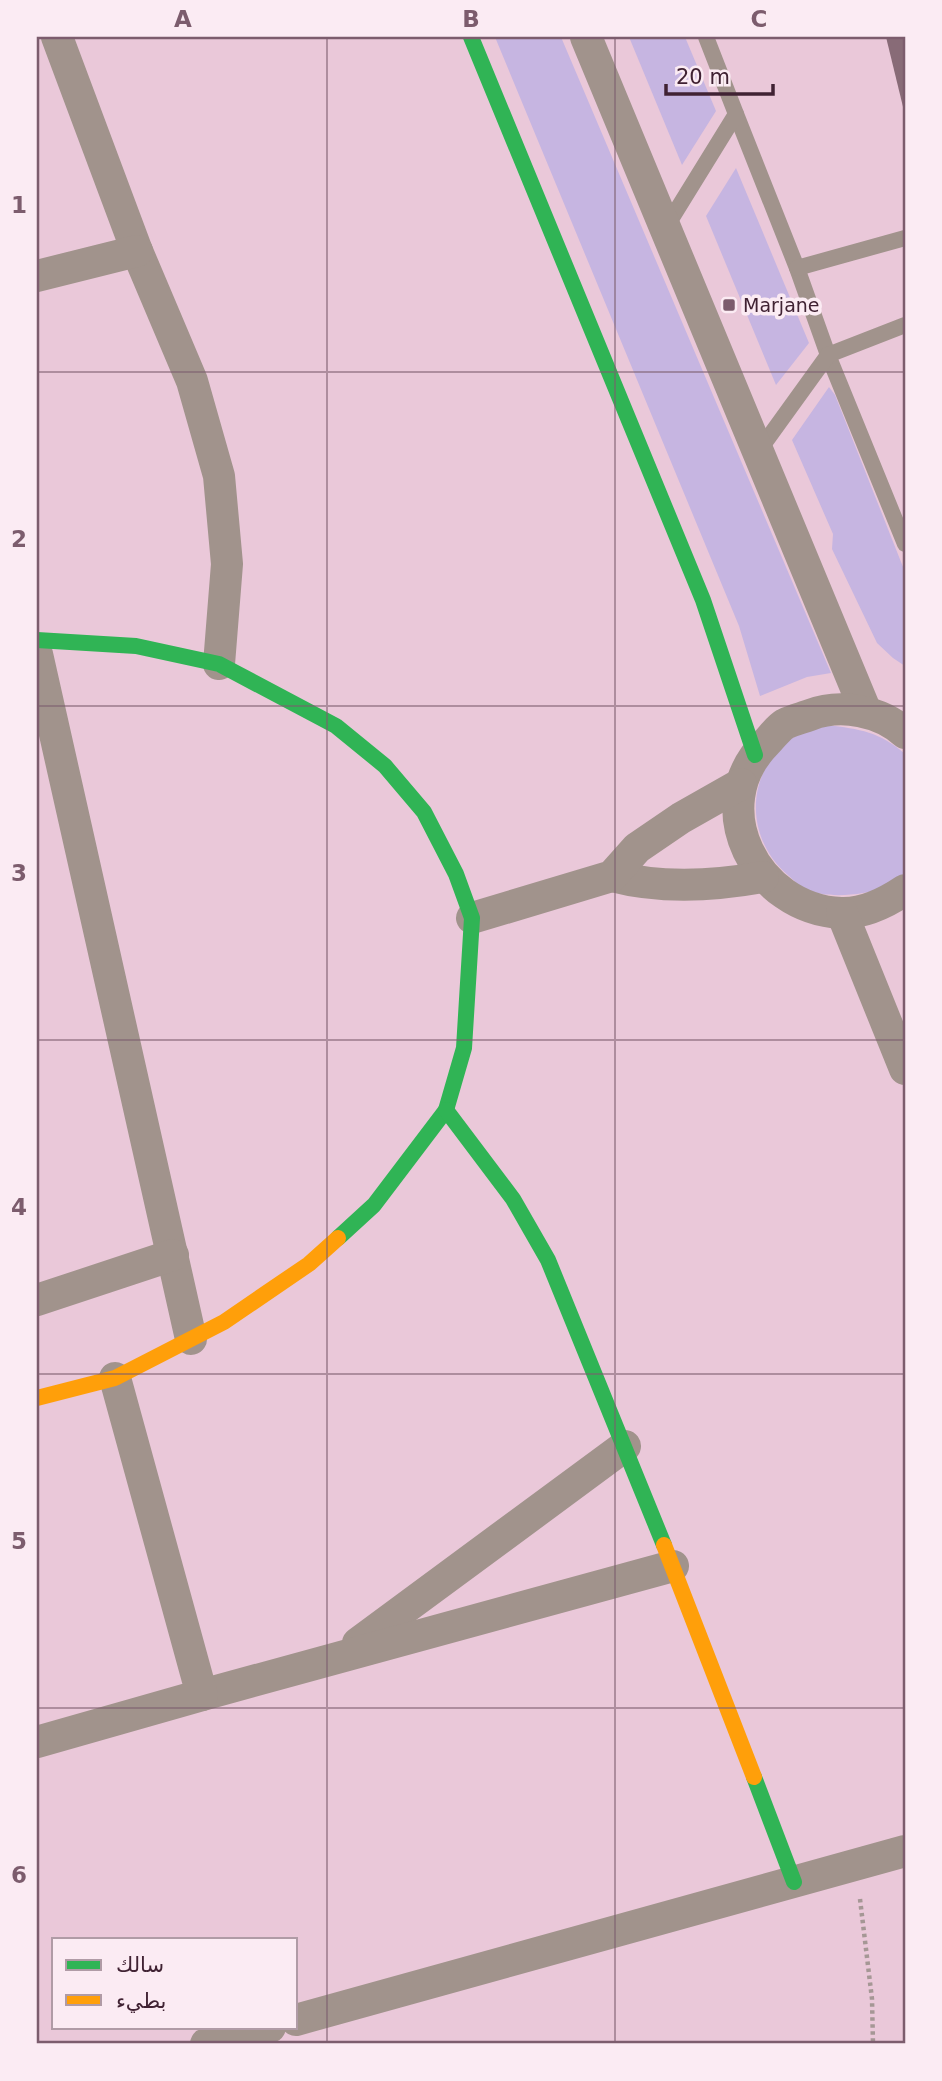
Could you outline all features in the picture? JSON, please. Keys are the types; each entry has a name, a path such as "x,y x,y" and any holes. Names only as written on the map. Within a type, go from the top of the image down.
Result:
{"street":[{"path":"57,37 137,251 192,381 219,476 227,564 219,664"},
{"path":"471,37 703,600 755,755"},
{"path":"586,37 866,712"},
{"path":"37,276 137,251"},
{"path":"37,640 135,646 219,664 337,726 385,766 424,812 456,874 472,918 464,1048 446,1110 374,1205 318,1255 224,1322 115,1378 37,1398"},
{"path":"37,654 191,1339"},
{"path":"905,733 896,725 866,712 824,709 784,724 755,755 741,784 738,817 746,849 763,877 798,904 842,913 875,908 905,890"},
{"path":"612,876 637,848 681,818 741,784"},
{"path":"472,918 612,876 636,882 687,884 763,877"},
{"path":"842,913 905,1069"},
{"path":"446,1110 513,1199 548,1260 673,1566 794,1882"},
{"path":"37,1300 173,1255"},
{"path":"115,1378 202,1695"},
{"path":"342,1655 625,1447"},
{"path":"37,1742 342,1655 673,1566"},
{"path":"298,2019 905,1851"},
{"path":"206,2044 266,2028"}],"lane":[{"path":"706,37 797,268 828,355 905,544"},
{"path":"665,229 736,114"},
{"path":"797,268 905,238"},
{"path":"758,452 828,355 905,325"}],"path":[{"path":"857,1865 872,1999 873,2044"}],"shaded area":[{"path":"495,37 561,37 831,673 807,677 760,696 739,626"},
{"path":"629,37 685,37 716,111 682,165"},
{"path":"736,168 809,343 776,385 706,216"},
{"path":"829,387 835,395 905,572 905,666 877,643 832,549 833,534 792,440"},
{"path":"827,725 878,736 905,754 905,872 892,883 875,891 834,895 803,888 775,862 758,827 758,790 774,755 792,738"}],"building":[{"path":"886,37 905,37 905,111 904,111"}],"traffic: fast":[{"path":"471,37 703,600 755,755"},
{"path":"37,640 136,646 219,664 336,726 385,766 424,812 456,874 472,918 464,1048 446,1110 374,1205 338,1238"},
{"path":"446,1110 513,1199 548,1260 664,1545"},
{"path":"754,1777 794,1882"}],"traffic: slow":[{"path":"37,1398 115,1378 224,1322 309,1264 338,1238"},
{"path":"664,1545 754,1777"}],"place":[{"name":"Marjane","path":"729,305"}]}
